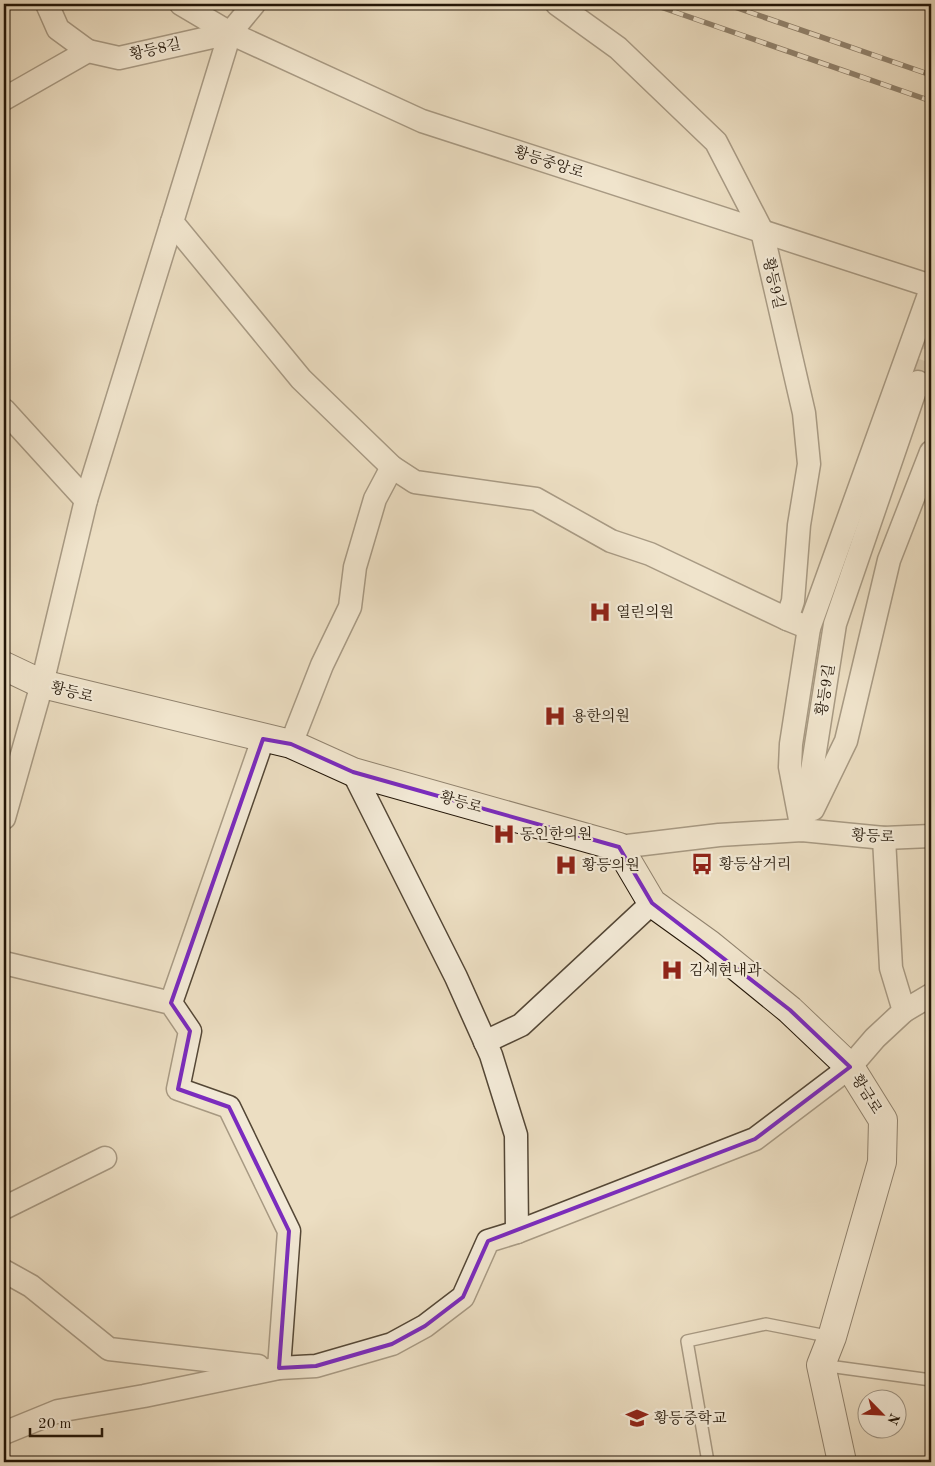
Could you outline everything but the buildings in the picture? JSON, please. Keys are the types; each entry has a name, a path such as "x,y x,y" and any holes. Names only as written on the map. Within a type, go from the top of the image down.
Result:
{"main road":[{"name":"황등로","path":"4,666 42,684 290,744 353,772 619,847"},
{"name":"황금로","path":"619,847 652,904 709,944 790,1010 850,1067 883,1120 882,1162 832,1337 821,1365"},
{"path":"821,1365 842,1462"}],"street":[{"path":"4,99 88,51 58,28 47,4"},
{"name":"황등중앙로","path":"181,4 230,33 422,121 931,288"},
{"path":"4,818 42,684 86,500 230,33 254,4"},
{"name":"황등9길","path":"556,4 618,48 716,142 762,231 804,414 809,464 799,525 793,601 787,619"},
{"name":"황등8길","path":"88,51 119,58 230,33"},
{"path":"172,222 301,379 392,467 415,482 536,499 611,542 650,554 809,628"},
{"name":"황등9길","path":"802,830 790,767 809,628 931,288"},
{"name":"황등9길","path":"802,830 835,624 918,382"},
{"path":"4,410 86,500"},
{"name":"황등9길","path":"802,830 846,741 889,560 931,452"},
{"path":"290,744 322,665 350,607 355,567 373,508 392,467"},
{"path":"172,1003 263,739"},
{"path":"353,772 456,977 485,1042 516,1135 517,1232"},
{"name":"황등로","path":"619,847 719,834 802,830 884,838 931,836"},
{"path":"884,838 891,968 904,1011"},
{"path":"485,1042 521,1025 652,904"},
{"path":"4,963 172,1003 190,1031 178,1089 228,1107 289,1231 279,1368"},
{"path":"4,1433 58,1411 144,1396 279,1368 316,1366 392,1344 425,1326 463,1297 488,1241 517,1232 754,1139 850,1067 875,1038 904,1011 931,995"},
{"path":"4,1208 105,1158"},
{"path":"4,1271 31,1286 109,1349 279,1368"}],"lane":[{"path":"708,1462 687,1341 766,1324 832,1337"},
{"path":"821,1365 931,1380"}],"highlighted area":[{"path":"263,739 291,744 353,772 619,847 652,903 790,1010 850,1067 755,1139 488,1241 463,1297 425,1326 392,1344 316,1366 279,1368 289,1231 229,1107 178,1089 190,1031 171,1003"}],"tunnel":[{"path":"918,382 931,346"}],"railway":[{"path":"652,4 931,101"},
{"path":"726,4 931,75"}],"place":[{"name":"열린의원","path":"600,612"},
{"name":"용한의원","path":"555,716"},
{"name":"동인한의원","path":"504,834"},
{"name":"황등삼거리","path":"702,864"},
{"name":"황등의원","path":"566,865"},
{"name":"김세현내과","path":"672,970"},
{"name":"황등중학교","path":"637,1418"}]}
